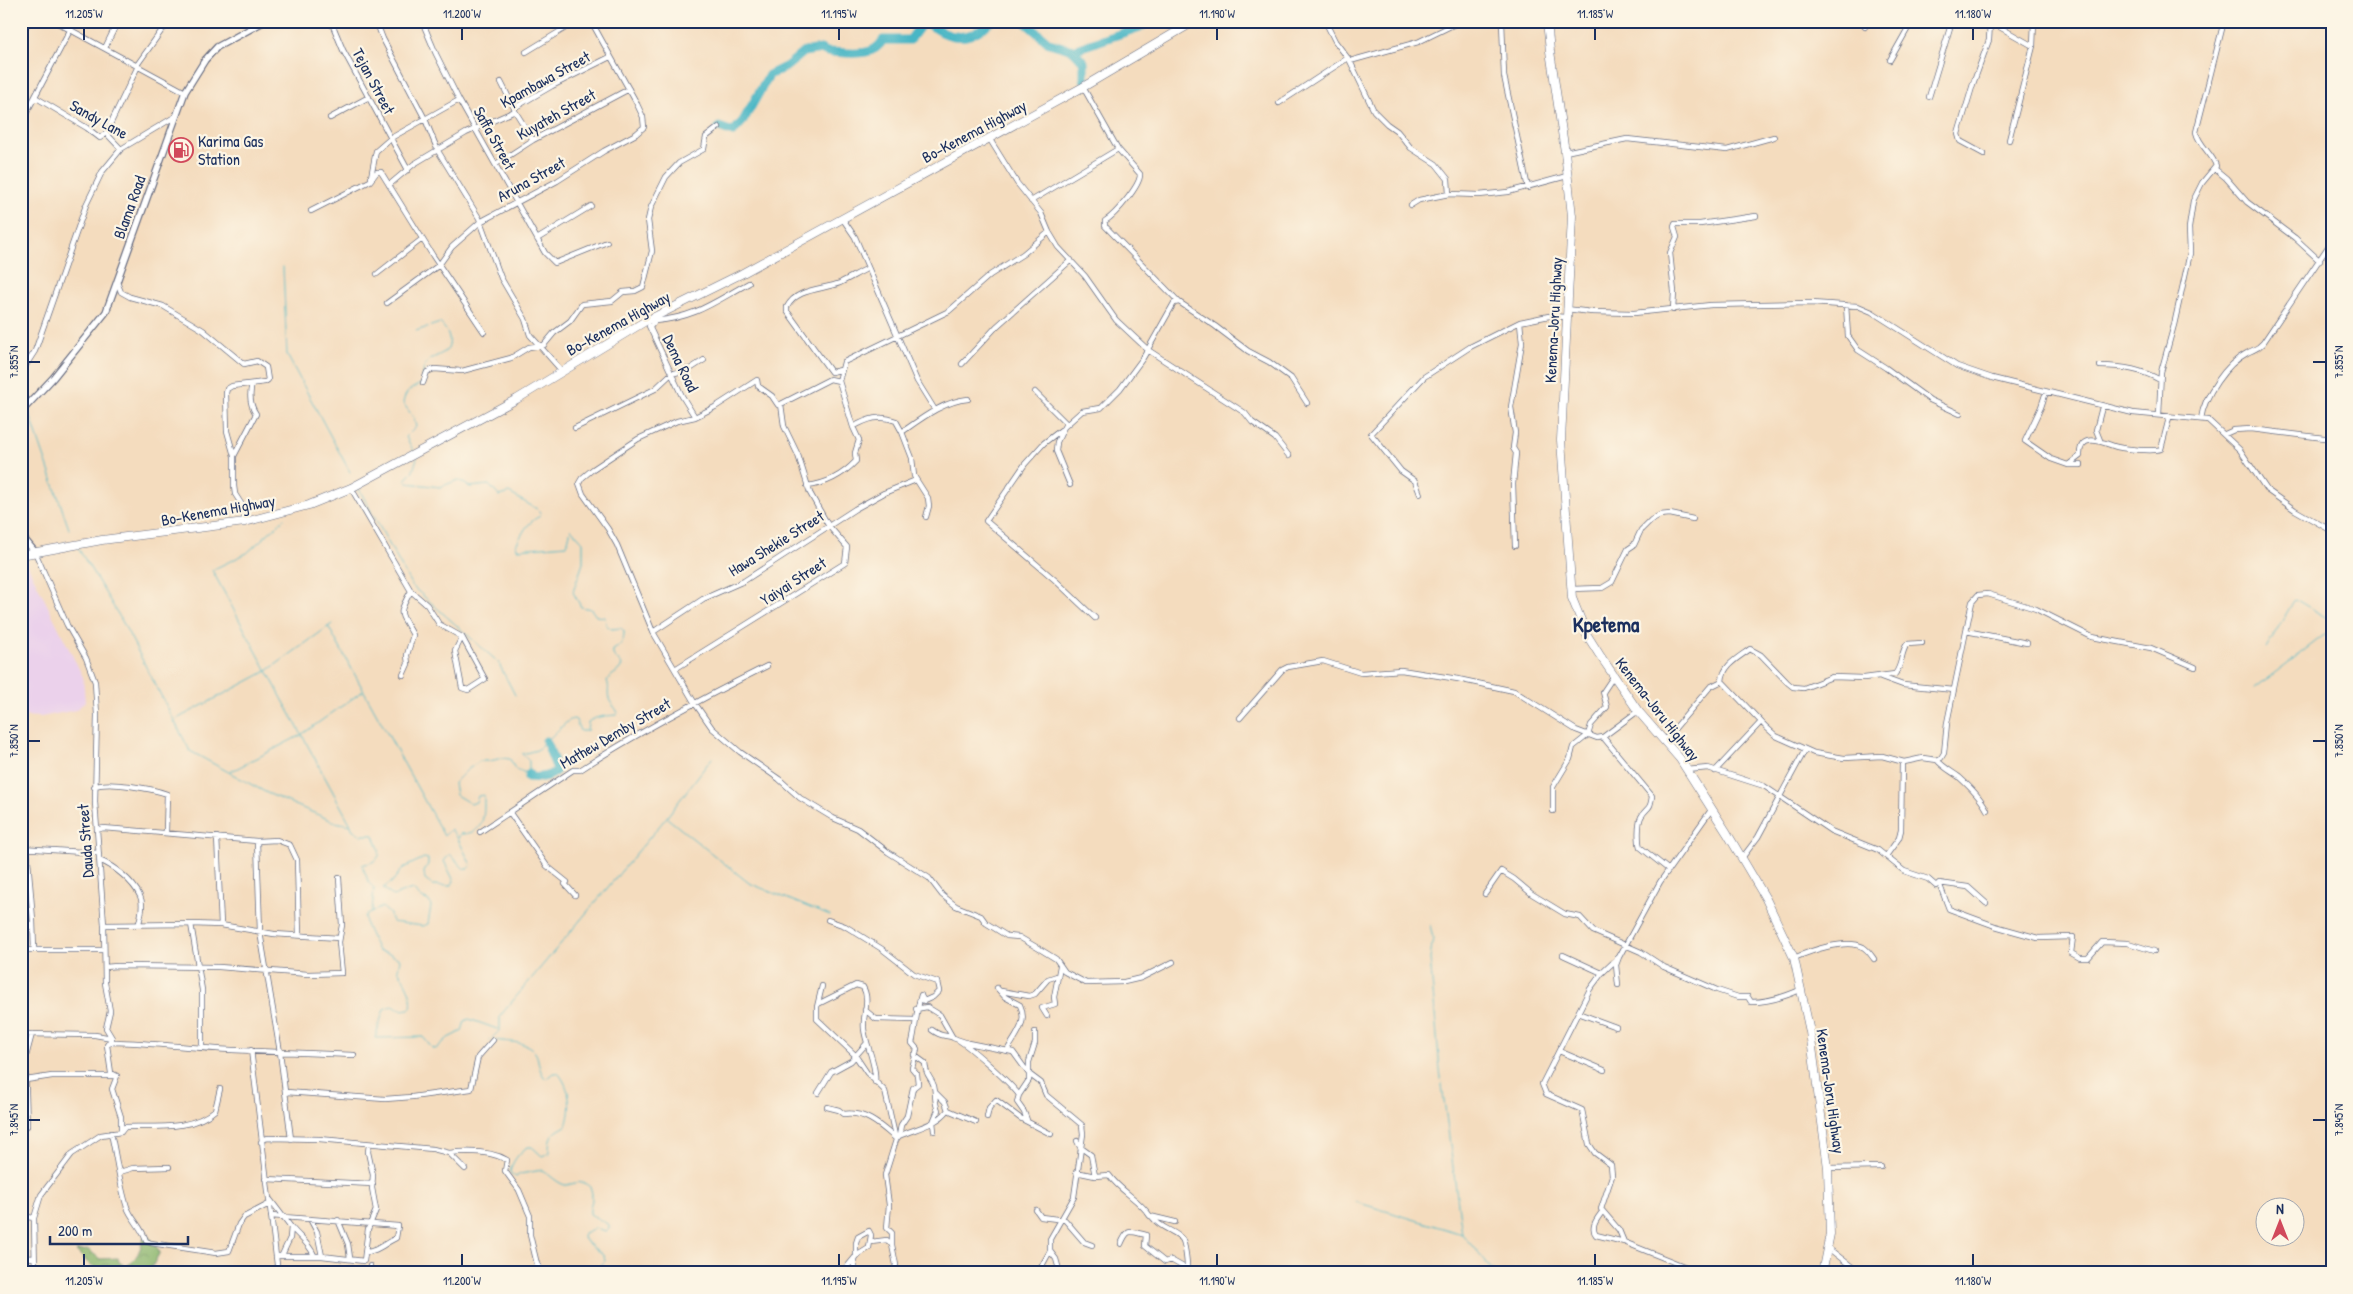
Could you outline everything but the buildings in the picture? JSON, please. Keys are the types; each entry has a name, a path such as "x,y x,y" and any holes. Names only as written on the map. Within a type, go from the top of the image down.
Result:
{"highway":[{"name":"Kenema-Joru Highway","path":"1547,21 1572,216 1561,448 1573,604 1587,635 1614,677 1638,711 1665,740 1687,770 1742,858 1772,911 1794,958 1813,1051 1828,1168 1830,1206 1828,1248 1822,1273"},
{"name":"Bo-Kenema Highway","path":"21,556 102,540 245,522 309,506 351,488 406,460 426,447 517,398 562,370 1082,87 1191,22"}],"street":[{"path":"21,36 28,21"},
{"path":"54,21 185,92"},
{"path":"21,123 75,21"},
{"path":"105,48 118,21"},
{"path":"106,133 138,66 162,30 173,21"},
{"name":"Blama Road","path":"21,412 53,378 106,312 185,92 205,60 217,47 265,21"},
{"name":"Tejan Street","path":"331,21 343,50 391,138 376,151 370,181"},
{"path":"376,21 383,39 425,119 438,151 480,222 501,278 525,319 530,335 562,370"},
{"name":"Saffa Street","path":"422,21 459,100 477,129 545,254 555,262 607,242"},
{"path":"526,52 577,21"},
{"path":"591,21 629,89"},
{"path":"1324,21 1335,42 1349,59 1374,111 1386,124 1397,131 1411,148 1436,164 1448,179 1449,194"},
{"path":"1279,102 1349,59 1418,42 1461,21"},
{"path":"1502,21 1504,76 1528,188"},
{"path":"1865,27 1868,21"},
{"path":"1890,60 1912,21"},
{"path":"1929,98 1952,21"},
{"path":"2009,140 2033,46 2034,21"},
{"path":"2224,21 2196,128 2197,137 2214,161 2215,169 2226,178 2247,202 2295,238 2320,261"},
{"path":"1984,154 1960,141 1958,134 1989,40 1990,22 2033,46"},
{"name":"Kpambawa Street","path":"390,184 424,158 466,133 515,109 552,86 610,57"},
{"path":"501,82 533,140"},
{"path":"1082,87 1118,149 1136,168 1140,179 1115,213 1104,224 1179,302 1290,378 1307,403"},
{"name":"Aruna Street","path":"387,304 439,265 452,247 480,222 557,180 604,150 636,134 644,127 643,117 629,89"},
{"name":"Kuyateh Street","path":"496,164 533,140 629,89"},
{"name":"Sandy Lane","path":"35,97 87,128 100,138 106,133 121,149 176,116"},
{"path":"330,118 369,97"},
{"path":"408,170 391,138 459,100"},
{"path":"423,383 427,372 434,368 462,371 511,358 529,347 541,346 570,321 582,304 612,301 623,292 635,291 643,286 652,251 648,220 666,177 679,163 704,149 706,137 719,127"},
{"path":"1565,152 1628,139 1727,150 1774,137"},
{"path":"989,138 1017,183 1041,213 1058,247 1071,260 1116,320 1148,350 1245,413 1252,422 1276,438 1289,456"},
{"path":"21,373 35,351 86,205 102,172 121,149"},
{"path":"1031,201 1118,149"},
{"path":"2159,415 2160,380 2190,253 2189,228 2193,201 2202,183 2215,169"},
{"path":"311,211 370,181 377,172 381,172 422,239 484,332"},
{"path":"1411,205 1418,200 1449,194 1486,195 1528,188 1568,176"},
{"path":"537,239 591,206"},
{"path":"1674,310 1670,252 1677,237 1675,224 1700,224 1756,216"},
{"path":"842,218 855,237 917,381 935,410"},
{"path":"807,486 821,485 849,468 856,461 855,453 859,440 853,427 839,381 844,362 949,311 990,276 1023,254 1049,232"},
{"path":"377,274 422,239"},
{"path":"2201,419 2203,406 2216,383 2247,353 2257,350 2263,343 2283,311 2320,261 2332,240"},
{"path":"962,364 996,327 1071,260"},
{"path":"830,379 831,372 787,311 789,302 819,287 841,282 868,268"},
{"path":"117,282 121,292 163,306 203,330 244,364 258,361 264,365 268,374 268,380 232,386 227,388 226,393 227,431 234,456 236,494 242,505 245,522"},
{"path":"647,325 655,321 678,319 704,310 749,283"},
{"path":"1094,618 986,521 1025,464 1044,443 1072,422 1082,411 1094,410 1108,402 1130,377 1148,350 1174,303 1179,302"},
{"path":"1420,494 1415,481 1402,471 1371,434 1424,377 1470,346 1520,322 1566,313 1674,310 1711,305 1811,303 1858,306 1872,312 1957,366 2102,407 2169,418 2201,419 2212,422 2240,450 2267,490 2295,510 2332,531"},
{"path":"1846,305 1848,336 1858,350 1930,400 1960,414"},
{"path":"1515,546 1513,484 1516,453 1513,448 1515,433 1511,407 1522,343 1520,322"},
{"name":"Dema Road","path":"647,325 671,374 695,416"},
{"path":"575,428 654,390 671,374 690,369 704,360"},
{"path":"2100,366 2120,366 2142,371 2160,380"},
{"path":"831,372 841,370"},
{"path":"839,381 830,379 778,405 772,396 758,386 757,380 716,407 677,421 645,436 582,478 579,483 583,494 617,545 653,632 694,702 718,734 784,783 800,798 833,818 858,829 888,852 930,878 942,895 956,906 982,916 986,923 1007,936 1019,937 1043,951 1056,959 1065,972 1086,983 1124,982 1140,978 1173,962"},
{"path":"234,456 256,414 251,406 250,391 252,384"},
{"path":"1036,392 1067,424"},
{"path":"2046,392 2041,407 2024,441 2051,459 2068,465 2081,466"},
{"path":"902,432 935,410 950,403 968,399"},
{"name":"Yaiyai Street","path":"675,669 845,563 847,547 828,525 807,486 798,455 784,426 781,404"},
{"path":"2100,440 2096,430 2102,407"},
{"path":"853,427 865,420 884,417 896,421 910,450 916,480 928,498 929,506 926,517"},
{"path":"2068,465 2080,456 2080,451 2086,443 2100,440 2118,447 2161,449 2169,418"},
{"path":"1062,429 1056,451 1070,485"},
{"path":"2225,434 2234,430 2251,429 2331,440"},
{"name":"Hawa Shekie Street","path":"653,632 703,599 744,581 828,525 878,496 916,480"},
{"path":"351,488 410,592 427,605 439,624 462,637 485,680 468,690 462,688 455,651 462,637"},
{"path":"1571,590 1602,588 1612,582 1628,549 1634,545 1641,530 1651,520 1660,515 1670,514 1693,519"},
{"path":"21,536 35,552"},
{"name":"Dauda Street","path":"35,552 67,625 86,658 95,682 97,715 94,787 104,925 105,982 110,1011 106,1028 112,1038"},
{"path":"403,675 408,664 407,655 413,635 402,620 401,611 410,592"},
{"path":"1937,760 1944,753 1947,723 1966,631 1974,598 1978,595 1988,594 2036,609 2092,637 2151,648 2195,667"},
{"path":"1966,631 2027,643"},
{"path":"1922,643 1907,644 1901,653 1901,664 1895,674 1839,676 1810,687 1798,688 1788,684 1761,655 1750,650 1722,672 1722,681 1776,736 1805,750 1828,757 1882,756 1902,762 1923,758 1937,760 1982,800 1987,810"},
{"path":"1240,718 1282,670 1288,667 1323,661 1361,673 1414,671 1514,691 1564,723 1588,735 1603,737 1652,796 1651,807 1640,820 1638,842 1640,847 1669,870"},
{"name":"Mathew Demby Street","path":"480,832 510,814 573,770 580,770 625,741 694,702 767,666"},
{"path":"1880,676 1903,685 1954,690"},
{"path":"1553,811 1553,786 1573,753 1573,747 1588,735 1591,725 1607,707 1603,692 1614,677"},
{"path":"1665,740 1710,687 1722,681"},
{"path":"1603,737 1638,711"},
{"path":"1715,770 1761,722"},
{"path":"1742,858 1758,837 1805,750"},
{"path":"1886,856 1899,838 1901,830 1902,762"},
{"path":"1687,770 1700,768 1715,770 1756,783 1779,796 1830,832 1869,846 1886,856 1904,872 1928,879 1936,886 1939,883 1968,887 1986,903"},
{"path":"94,787 100,784 117,784 167,794 166,833"},
{"path":"1618,985 1616,965 1620,957 1660,882 1711,810"},
{"path":"510,814 547,866 567,882 565,884 575,895"},
{"path":"97,830 103,828 257,841 277,840 290,845 297,860 299,935"},
{"path":"217,837 221,925"},
{"path":"257,841 260,932 286,1092 291,1139"},
{"path":"34,950 33,920 24,848 98,853"},
{"path":"99,860 118,871 141,897 142,910 139,923"},
{"path":"1485,894 1501,871 1535,896 1565,914 1580,917 1593,930 1641,952 1664,966 1730,995 1748,998 1751,1002 1788,995 1802,990"},
{"path":"105,968 117,966 199,967 265,972 342,973 339,938 342,925 339,878"},
{"path":"1939,883 1949,909 1995,926 2038,938 2073,937 2071,953 2080,958 2088,958 2102,942 2128,943 2154,951"},
{"path":"828,920 845,926 882,949 914,974 937,982 938,990 933,997 924,1001"},
{"path":"104,925 139,923 221,925 260,932 339,938"},
{"path":"191,924 204,1008 202,1048"},
{"path":"1794,958 1816,949 1858,946 1867,950 1874,959"},
{"path":"21,950 104,950"},
{"path":"1564,955 1602,973"},
{"path":"1620,957 1602,973 1590,989 1543,1081 1542,1089 1548,1096 1582,1110 1589,1144 1595,1153 1611,1165 1612,1176 1605,1192 1602,1212 1594,1224 1595,1234 1624,1242 1701,1273"},
{"path":"1047,1016 1042,1008 1055,1004 1054,998 1060,966"},
{"path":"1008,1049 1023,1025 1023,1011 1020,1005 1005,997 998,990 1006,994 1029,996 1035,994 1048,979 1057,976"},
{"path":"875,1082 876,1074 863,1020 867,1000 865,991 859,985 818,1004 817,1018 855,1055 875,1082 885,1091 897,1138"},
{"path":"893,1273 896,1265 892,1233 887,1228 889,1205 885,1175 901,1125 907,1116 913,1088 918,1084 916,1074 912,1068 916,1049 912,1043 916,1009 921,994 926,1007"},
{"path":"916,1009 926,1007 940,1015 953,1038 975,1052 1009,1083 1019,1095"},
{"path":"865,1010 876,1019 916,1020"},
{"path":"1578,1013 1616,1027"},
{"path":"932,1030 942,1037 1008,1049 1013,1052 1028,1074 1041,1083 1046,1095 1082,1125 1083,1134 1076,1172 1074,1197 1050,1239 1050,1251 1038,1273"},
{"path":"1026,1120 1024,1112 1017,1102 1019,1095 1029,1080 1028,1074 1035,1032"},
{"path":"21,1034 112,1038"},
{"path":"27,1126 25,1060 32,1034"},
{"path":"112,1038 107,1045 111,1073 117,1076"},
{"path":"286,1092 385,1099 412,1098 471,1089 478,1057 494,1040"},
{"path":"107,1045 114,1042 144,1043 202,1048 280,1052 306,1051 354,1055"},
{"path":"818,1093 831,1072 851,1061 867,1043"},
{"path":"251,1050 268,1197 279,1256 278,1273"},
{"path":"1559,1051 1604,1070"},
{"path":"914,1055 925,1063 926,1074 933,1082 935,1103 938,1110 934,1122 934,1130"},
{"path":"26,1080 52,1076 117,1076"},
{"path":"117,1076 112,1089 122,1117 121,1132"},
{"path":"35,1273 33,1258 34,1218 41,1196 72,1154 101,1135 121,1132 125,1127 179,1125 202,1120 215,1110 220,1089"},
{"path":"935,1092 945,1102 948,1110 976,1122"},
{"path":"987,1117 989,1108 996,1100 1020,1118 1052,1134"},
{"path":"827,1107 839,1110 844,1114 855,1112 871,1119 897,1138"},
{"path":"897,1138 942,1118 948,1110"},
{"path":"111,1133 127,1208 134,1222 142,1228 146,1241 160,1246 216,1252 229,1251 239,1224 244,1217 269,1204"},
{"path":"261,1142 263,1139 269,1138 291,1139 433,1149 449,1153 475,1152 500,1156 507,1160 504,1171 519,1190 530,1216 530,1235 537,1264 543,1273"},
{"path":"1077,1142 1080,1147 1091,1155 1095,1176"},
{"path":"279,1256 322,1256 364,1261 370,1222 376,1210 373,1175 368,1152 369,1144"},
{"path":"449,1153 465,1169"},
{"path":"120,1172 133,1168 168,1166"},
{"path":"1828,1168 1881,1167"},
{"path":"1076,1172 1095,1176 1110,1175 1163,1229 1181,1237 1184,1243 1187,1267"},
{"path":"266,1179 373,1184"},
{"path":"268,1197 300,1239 310,1245 314,1256"},
{"path":"1036,1210 1041,1216 1065,1220 1084,1242 1092,1244"},
{"path":"1602,1212 1619,1230 1624,1242"},
{"path":"21,1216 34,1218"},
{"path":"271,1216 370,1222 386,1226 398,1226 396,1238 374,1252 365,1252"},
{"path":"310,1218 317,1232 322,1256"},
{"path":"1154,1218 1175,1222"},
{"path":"338,1220 348,1244 350,1258"},
{"path":"279,1256 290,1238 291,1227"},
{"path":"842,1273 855,1257 869,1248 871,1242 869,1231 858,1237 856,1244 855,1257 854,1268 857,1273"},
{"path":"1121,1244 1128,1231 1146,1235 1145,1246 1160,1259 1165,1262 1172,1260 1187,1267 1194,1273"},
{"path":"871,1242 887,1240 892,1245"},
{"path":"1828,1248 1860,1273"},
{"path":"1050,1251 1056,1259 1060,1273"},
{"path":"21,1257 33,1258"},
{"path":"370,1266 370,1273"}],"shaded area":[{"path":"21,562 26,562 83,677 85,702 76,710 41,717 21,716"}],"green space":[{"path":"144,1237 150,1238 160,1252 152,1267 157,1271 155,1273 115,1273 91,1266 76,1251 89,1250 100,1259 118,1258 119,1262 125,1266 136,1257"}],"waterway":[{"path":"719,127 733,132 743,121 769,75 787,66 804,52 821,49 827,52 866,52 879,46 883,40 910,40 921,25 926,24 951,36 958,37 970,35 992,21"},
{"path":"1024,21 1049,43 1073,50 1084,62 1084,79"},
{"path":"1073,50 1140,27 1151,21"},
{"path":"283,267 287,355 350,472"},
{"path":"416,331 440,323 449,338 448,349 427,362 423,370 423,377"},
{"path":"414,452 406,437 416,427 414,418 403,403 405,396 410,390 423,383"},
{"path":"29,412 69,529"},
{"path":"417,458 413,471 405,480 408,483 440,487 458,480 470,487 489,485 499,496 509,493 537,509 541,513 540,516 525,529 516,545 517,549 567,545 571,529 583,542 583,563 573,592 581,607 591,609 596,616 605,617 606,625 612,629 621,628 624,631 622,642 613,650 613,655 622,665 607,681 609,699 618,713 591,720 588,722 587,731 580,731 576,720 568,721 537,750 522,754 529,761 529,774 515,769 510,759 502,758 480,761 467,770 454,783 456,795 471,804 476,802 478,796 484,795 482,822 475,831 460,834 458,839 471,865 468,869 464,869 450,854 444,861 454,881 451,886 432,885 425,880 424,872 428,859 424,858 403,868 392,882 383,888 393,896 412,889 422,898 429,901 431,906 428,924 423,926 392,922 390,914 382,907 365,916 366,925 378,951 400,959 398,970 408,988 412,1003 411,1008 406,1010 392,1006 384,1009 375,1038 423,1037 432,1048 436,1049 448,1038 462,1031 465,1021 469,1019 500,1030 490,1040"},
{"path":"359,489 412,586 498,662 515,695"},
{"path":"284,519 247,553 212,570 351,825"},
{"path":"78,548 121,619 190,751 267,793 335,822 351,825 352,829 361,835 374,835 379,849 379,856 372,862 362,865 369,883 374,888 372,911"},
{"path":"2266,648 2295,599 2332,621"},
{"path":"173,721 267,671 332,624"},
{"path":"328,626 444,836 451,829 457,838"},
{"path":"2255,688 2332,629"},
{"path":"230,772 301,735 363,691"},
{"path":"529,774 528,777 544,777 557,769 546,741"},
{"path":"500,1029 500,1016 666,818 712,758"},
{"path":"667,818 749,883 830,916"},
{"path":"1430,925 1433,938 1430,958 1440,1070 1462,1234"},
{"path":"494,1040 515,1042 532,1049 536,1054 540,1070 546,1079 553,1073 558,1073 566,1085 570,1106 568,1119 566,1126 557,1131 550,1139 549,1153 542,1156 532,1147 528,1147 516,1158 510,1173 516,1177 520,1174 542,1170 565,1185 580,1182 588,1185 592,1195 590,1214 609,1225 606,1231 595,1228 584,1233 583,1236 584,1240 604,1256 605,1261 597,1269 598,1273"},
{"path":"1356,1202 1462,1234 1495,1273"}],"place":[{"name":"Karima Gas Station","path":"181,150"}],"district":[{"name":"Kpetema","path":"1606,624"}]}
